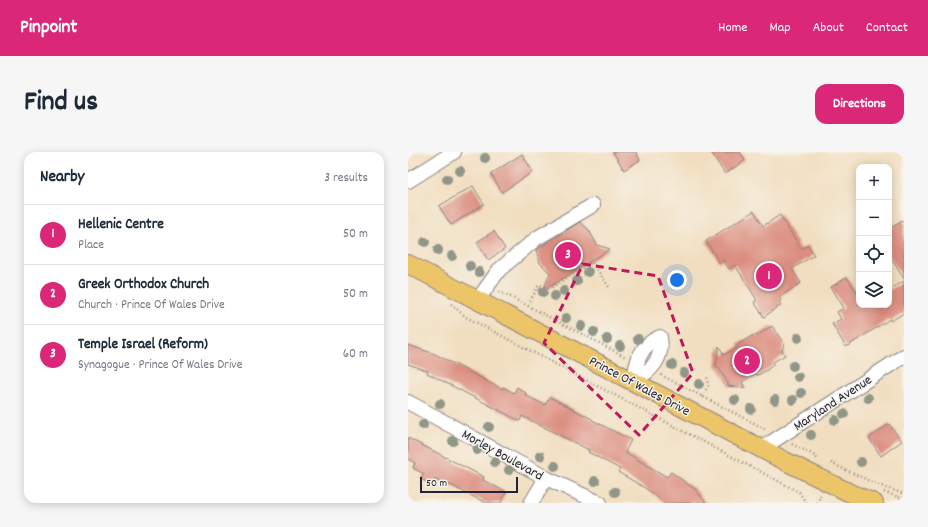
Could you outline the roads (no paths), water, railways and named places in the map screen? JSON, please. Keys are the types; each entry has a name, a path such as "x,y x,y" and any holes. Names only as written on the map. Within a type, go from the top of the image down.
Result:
{"main road":[{"name":"Prince Of Wales Drive","path":"408,264 634,381 761,449 845,498 874,503"}],"street":[{"path":"408,181 454,152"},
{"path":"477,301 499,270 537,238 593,205"},
{"name":"Maryland Avenue","path":"761,449 904,356"},
{"name":"Morley Boulevard","path":"408,402 546,478 600,503"},
{"path":"531,503 546,478"}],"place":[{"name":"Temple Israel (Reform)","path":"568,255"},
{"name":"Hellenic Centre","path":"769,276"},
{"name":"Greek Orthodox Church","path":"747,361"}]}
